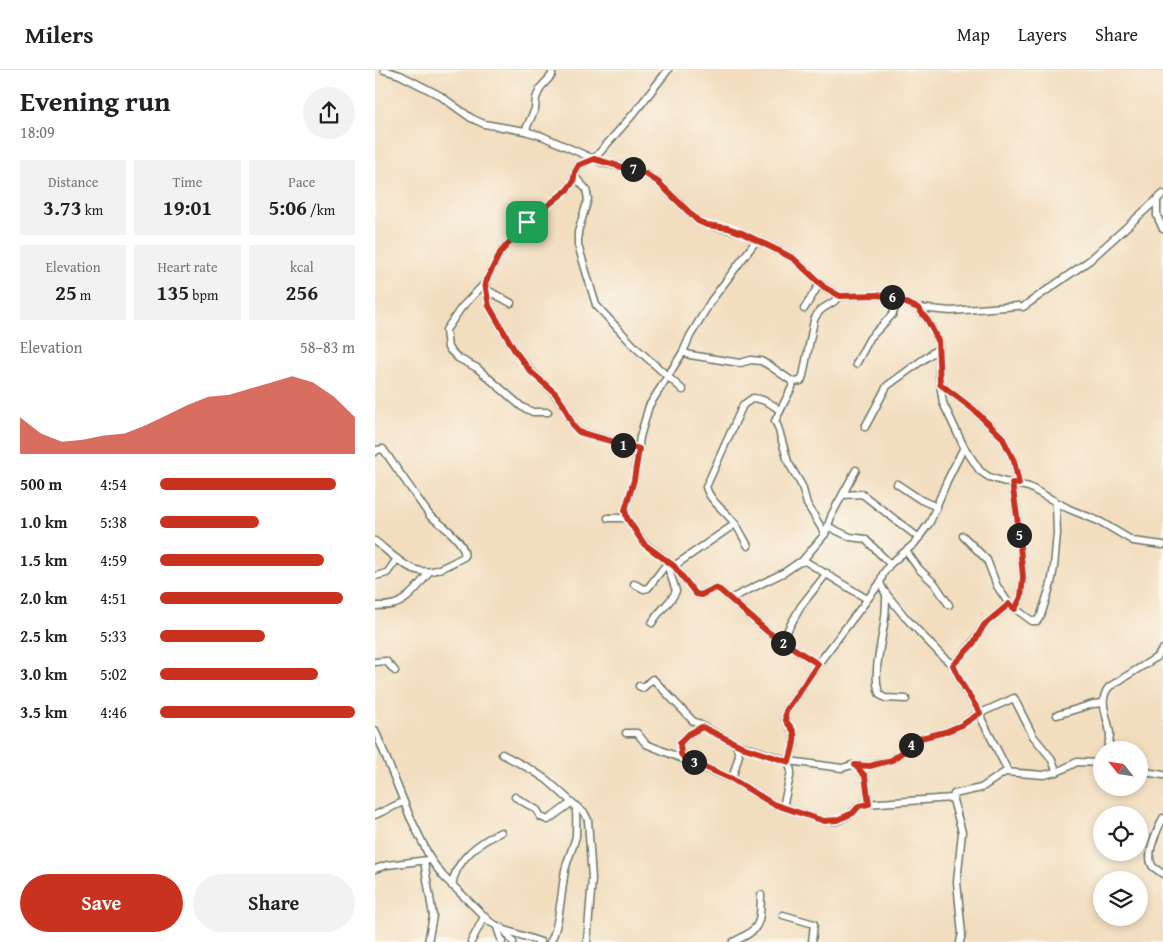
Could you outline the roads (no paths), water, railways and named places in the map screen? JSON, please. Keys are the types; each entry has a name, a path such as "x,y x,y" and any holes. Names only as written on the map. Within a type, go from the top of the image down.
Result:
{"street":[{"path":"384,70 399,75 439,95 471,118 484,124 542,136 594,159 646,174 658,182 698,221 707,225 735,230 794,259 820,283 840,296 877,295 891,297 918,308 951,311 1021,306 1090,260 1163,194"},
{"path":"525,131 535,109 541,87 549,81 552,70"},
{"path":"548,412 533,412 521,407 477,368 458,358 448,348 446,330 461,308 485,283 500,253 527,222 567,190 575,177 575,172 579,165 594,159 668,70"},
{"path":"575,177 586,189 588,199 578,232 578,245 596,305 636,348 683,390"},
{"path":"1157,199 1157,216 1163,229"},
{"path":"756,241 711,301 690,336 683,352 655,394 645,414 634,480 625,510 627,518 644,544 667,563 674,566 696,594 701,595 717,588 781,642 818,664"},
{"path":"485,283 489,306 515,351 531,372 555,393 564,406 574,427 579,432 639,449"},
{"path":"804,309 820,283"},
{"path":"487,290 511,303"},
{"path":"683,352 690,355 740,363 751,360 761,361 793,382 801,381 816,313 840,296"},
{"path":"856,364 870,338 892,315 899,300"},
{"path":"918,308 936,336 939,348 940,384 946,411 964,447 983,474 993,479 1015,483 1036,490 1056,503 1101,522 1133,541 1163,545"},
{"path":"865,427 887,386 939,348"},
{"path":"793,382 792,388 775,421 788,462 802,486 807,504 825,534"},
{"path":"940,384 973,409 1002,437 1014,461 1023,577 1021,597 1015,609"},
{"path":"748,546 735,524 707,491 707,484 743,405 753,398 760,399 774,405 780,411"},
{"path":"783,807 791,772 789,762 794,745 794,733 785,719 786,711 818,664 880,583 883,574 890,564 919,538 932,518 947,481 964,447"},
{"path":"375,452 383,450 430,516 441,523 465,551 464,557 429,572 412,568 397,559 375,541"},
{"path":"731,599 785,572 802,561 825,534 833,514 856,470"},
{"path":"897,484 921,500 937,507"},
{"path":"843,495 862,494 905,525 919,538"},
{"path":"963,536 987,560 997,586 1009,604 1032,621 1037,621 1041,615 1051,584 1054,567 1057,533 1056,503"},
{"path":"608,518 627,518"},
{"path":"674,566 735,524"},
{"path":"829,527 850,537 865,539 890,564"},
{"path":"906,551 919,569 935,584 949,605"},
{"path":"375,576 387,573 397,559"},
{"path":"802,561 827,573 867,599"},
{"path":"634,584 643,589 648,588 667,563"},
{"path":"652,622 676,591 667,563"},
{"path":"375,606 401,602 418,586 429,572"},
{"path":"781,642 801,606 827,573"},
{"path":"880,583 905,617 953,665 980,713 1008,771"},
{"path":"886,593 877,690 885,698 907,699"},
{"path":"953,665 973,644 984,625 1009,604"},
{"path":"1109,741 1110,734 1103,702 1105,693 1109,687 1154,659 1163,649"},
{"path":"375,662 386,661 395,671"},
{"path":"639,686 643,688 653,680 681,710 702,727 736,744 789,762 842,768 855,765 870,766 892,760 921,738 945,732 962,725 980,713 1012,698 1015,699 1033,736 1051,758 1057,772"},
{"path":"1057,715 1103,702"},
{"path":"684,758 681,754 680,743 689,734 702,727"},
{"path":"375,730 428,860 451,886 497,927 541,942"},
{"path":"626,733 637,733 646,744 732,779 769,802 829,821 839,820 853,813 859,806 869,804 952,798"},
{"path":"732,779 739,755 736,744"},
{"path":"502,754 540,775 585,814 588,820 592,878 587,942"},
{"path":"960,942 962,934 957,882 962,832 952,798 955,793 981,788 1000,774 1008,771 1037,775 1057,772 1077,762 1093,762"},
{"path":"855,765 865,776 869,804"},
{"path":"1148,772 1163,775"},
{"path":"515,797 537,810 541,817 547,820 573,804"},
{"path":"375,815 403,802"},
{"path":"550,942 557,926 565,870 576,834 577,810 573,804"},
{"path":"1163,818 1153,840 1151,858 1154,867 1163,874"},
{"path":"451,886 455,870 467,856 477,846 501,832"},
{"path":"375,870 387,865 428,860"},
{"path":"428,860 433,916 428,942"},
{"path":"733,942 755,930 759,922 761,895"},
{"path":"783,915 814,924 812,942"},
{"path":"471,942 485,917"},
{"path":"497,927 502,942"},
{"path":"505,930 513,942"}]}
